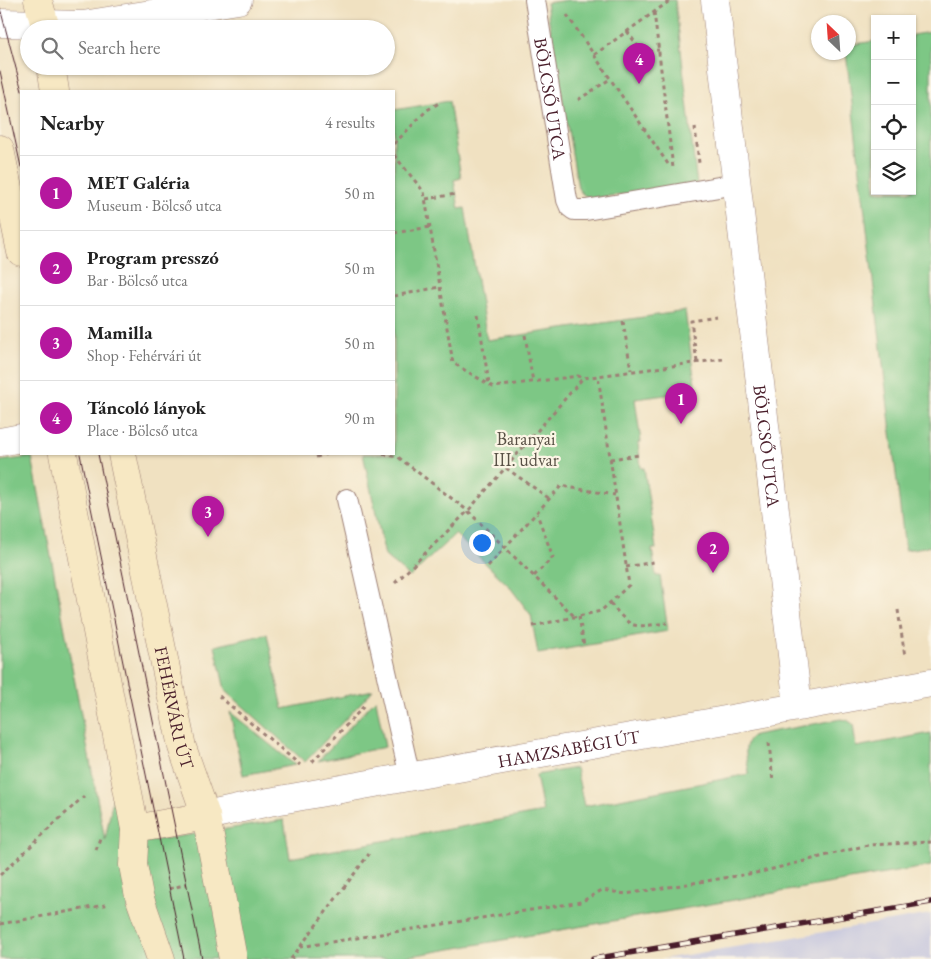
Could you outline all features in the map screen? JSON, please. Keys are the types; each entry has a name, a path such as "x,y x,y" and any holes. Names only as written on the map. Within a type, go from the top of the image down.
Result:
{"street":[{"path":"114,20 238,0"},
{"name":"BÖLCSŐ UTCA","path":"715,0 798,706"},
{"path":"26,20 43,18"},
{"path":"0,23 20,21"},
{"path":"52,75 55,90"},
{"path":"0,149 20,247"},
{"path":"0,442 20,438"},
{"path":"63,455 135,829 133,865 139,896 161,959"},
{"name":"FEHÉRVÁRI ÚT","path":"122,455 182,747 206,816 233,959"},
{"name":"HAMZSABÉGI ÚT","path":"206,816 410,777 931,683"},
{"path":"135,829 206,816"}],"lane":[{"name":"BÖLCSŐ UTCA","path":"535,0 554,108 565,190 570,206 574,210 586,210 736,184"},
{"path":"347,499 410,777"}],"path":[{"path":"594,56 671,0"},
{"path":"562,8 674,174 654,12"},
{"path":"628,31 642,52 659,50"},
{"path":"554,108 582,99 610,79"},
{"path":"395,143 427,110 440,103"},
{"path":"395,155 424,192 426,199 452,363 493,388 723,359"},
{"path":"426,199 456,194"},
{"path":"395,233 430,227"},
{"path":"395,296 440,287"},
{"path":"478,315 489,385"},
{"path":"697,362 691,321 717,317"},
{"path":"623,320 631,370"},
{"path":"525,335 533,382"},
{"path":"533,626 601,611 629,586 598,376"},
{"path":"368,590 395,583 468,511 583,378"},
{"path":"316,457 323,455"},
{"path":"389,455 398,457 468,511 577,617 584,646"},
{"path":"610,459 640,456"},
{"path":"506,468 550,499"},
{"path":"488,566 561,486 615,495"},
{"path":"534,576 553,557 536,514"},
{"path":"626,567 654,562"},
{"path":"610,603 627,623 635,627 667,622"},
{"path":"898,610 905,657"},
{"path":"312,762 388,680"},
{"path":"219,696 305,769"},
{"path":"0,875 84,796"},
{"path":"300,947 581,902 602,890 626,894 761,872 868,845 931,842"},
{"path":"291,959 369,854"},
{"path":"139,896 218,877"},
{"path":"0,924 107,905"}],"shaded area":[{"path":"931,914 931,959 663,959"}],"green space":[{"path":"568,0 675,0 697,185 594,198 585,195 578,188 546,3"},
{"path":"931,32 931,546 905,550 847,60 856,60 856,44 871,42 871,195 916,195 916,34"},
{"name":"Baranyai III. udvar","path":"449,101 461,178 454,180 459,209 465,208 487,340 685,311 696,391 635,399 641,442 638,443 641,468 644,468 656,549 652,549 656,576 660,576 668,631 538,654 531,615 509,586 455,534 410,577 385,556 363,455 395,455 395,110"},
{"path":"32,457 105,840 116,782 125,845 284,820 290,858 543,812 536,775 576,768 584,806 749,774 746,748 747,743 754,735 841,719 853,724 856,747 931,733 931,866 393,959 0,959 0,461"},
{"path":"267,634 283,709 373,690 305,762 225,690 215,646"},
{"path":"375,700 385,747 318,761"},
{"path":"230,712 295,765 243,775"}],"tram line":[{"path":"0,8 22,90"},
{"path":"0,71 20,162"},
{"path":"80,455 184,959"},
{"path":"98,455 202,959"}],"railway":[{"path":"593,959 931,902"}],"place":[{"name":"Táncoló lányok","path":"639,84"},
{"name":"MET Galéria","path":"681,424"},
{"name":"Mamilla","path":"208,537"},
{"name":"Program presszó","path":"713,573"}]}
